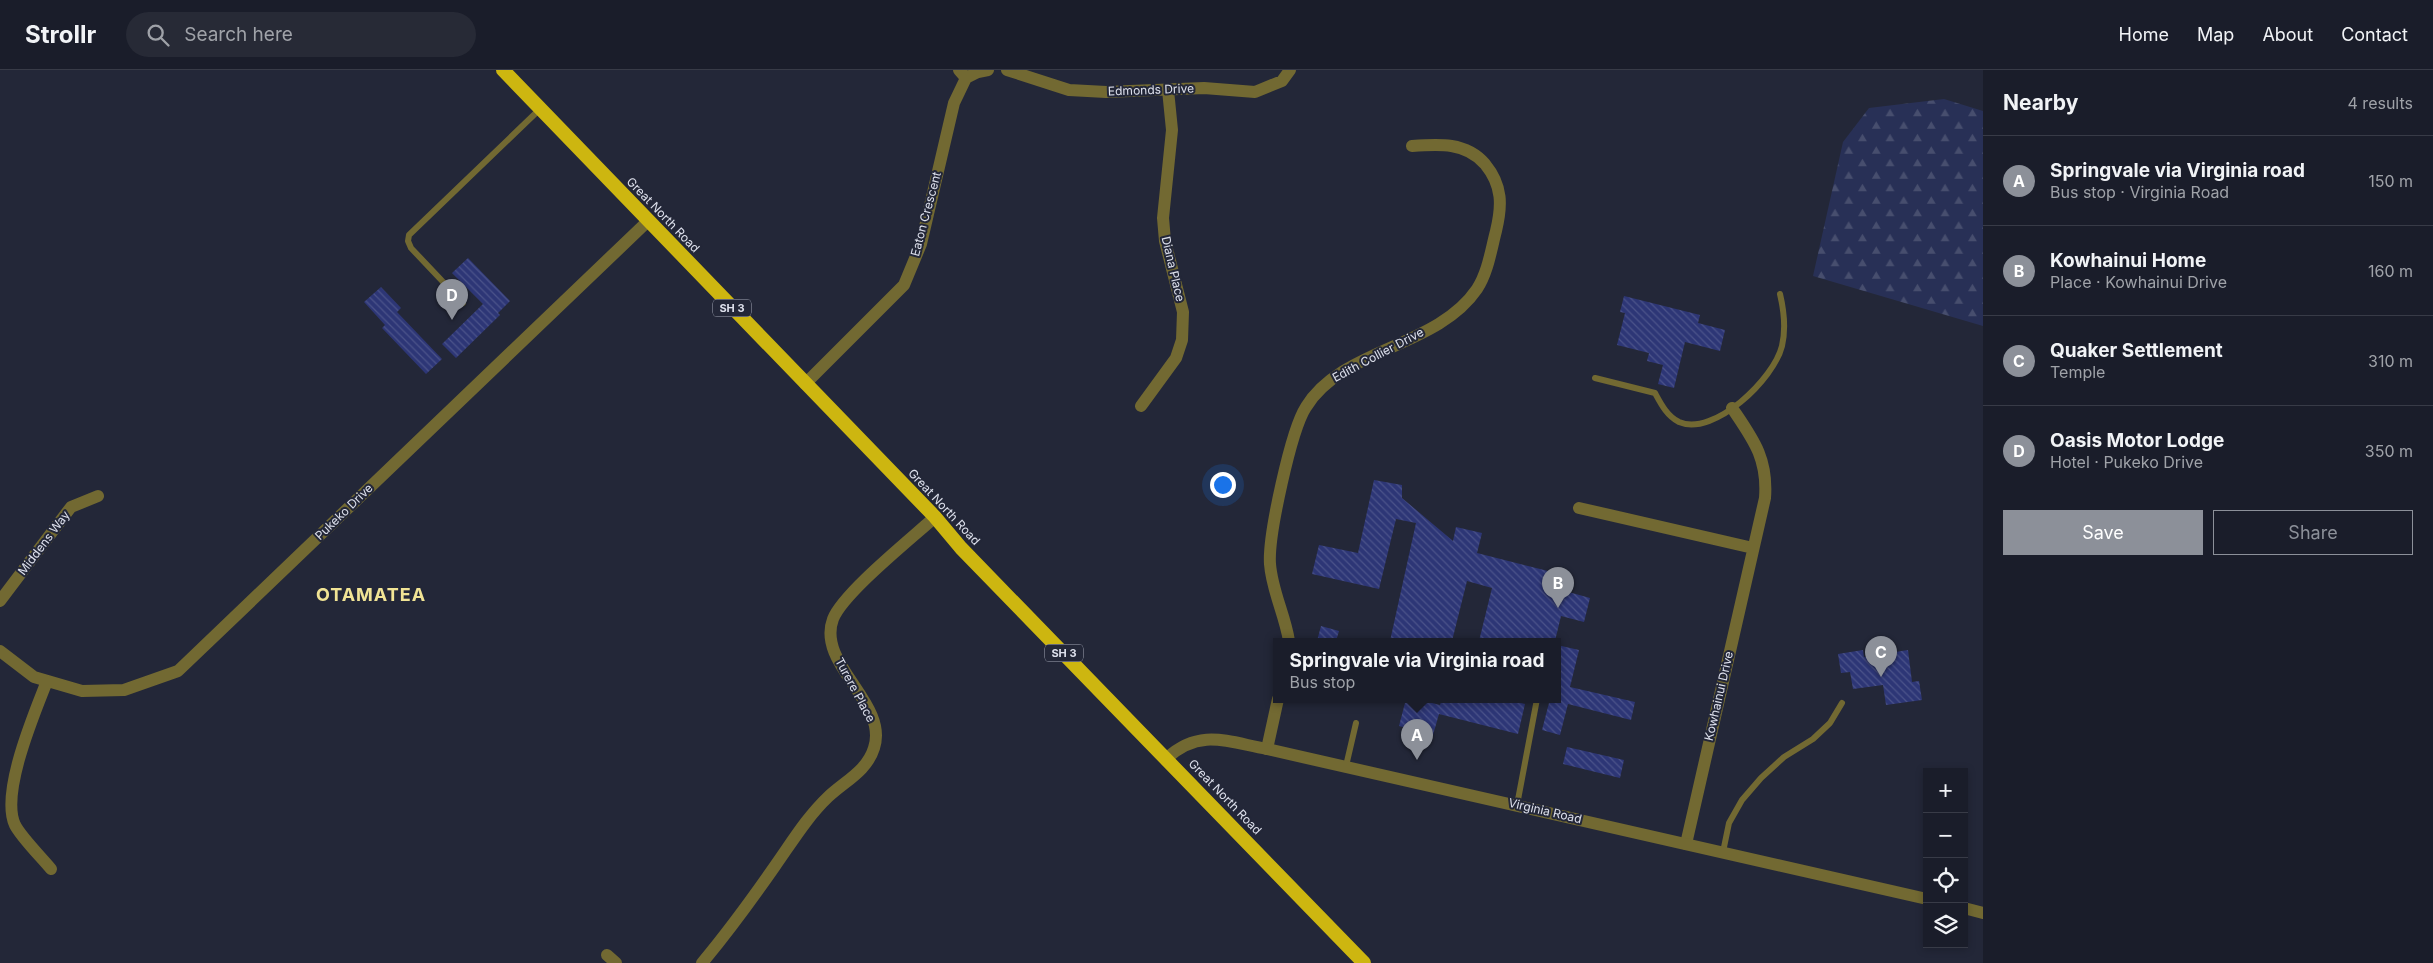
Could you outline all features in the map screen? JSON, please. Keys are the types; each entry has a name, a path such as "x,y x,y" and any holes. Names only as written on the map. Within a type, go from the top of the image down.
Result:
{"highway":[{"name":"Great North Road","path":"503,70 935,518 961,548 1364,963"}],"street":[{"path":"962,74 988,70"},
{"name":"Edmonds Drive","path":"1007,70 1069,90 1106,92 1204,88 1255,92 1282,81 1290,70"},
{"name":"Eaton Crescent","path":"805,384 904,285 921,244 962,74"},
{"name":"Diana Place","path":"1141,406 1176,358 1182,340 1183,312 1165,241 1163,218 1172,130 1168,90"},
{"name":"Edith Collier Drive","path":"1289,638 1286,621 1275,590 1270,565 1270,541 1295,432 1305,408 1320,387 1341,373 1442,322 1462,306 1478,287 1488,262 1500,214 1502,196 1496,179 1484,163 1466,149 1443,144 1412,146"},
{"name":"Pukeko Drive","path":"0,651 34,677 82,691 124,690 178,671 648,221"},
{"name":"Kowhainui Drive","path":"1686,844 1765,498 1766,480 1764,464 1757,444 1732,408"},
{"name":"Middens Way","path":"0,601 71,507 98,496"},
{"path":"1579,508 1753,548"},
{"name":"Turere Place","path":"702,963 761,886 809,818 828,796 862,769 872,756 875,744 874,724 836,654 830,636 833,619 842,605 858,587 935,518"},
{"path":"47,681 21,752 12,805 15,824 52,869"},
{"path":"1267,749 1277,703"},
{"name":"Virginia Road","path":"1167,758 1184,744 1195,740 1217,740 1267,749 1923,898"},
{"path":"1968,909 1983,913"}],"lane":[{"path":"463,303 411,248 408,241 409,235 540,109"},
{"path":"1595,378 1655,393 1671,417 1680,423 1694,424 1708,421 1732,408 1748,396 1765,379 1776,363 1782,347 1785,326 1780,294"},
{"path":"1723,852 1729,823 1742,800 1761,778 1784,758 1813,739 1830,722 1842,702"},
{"path":"1517,805 1536,703"},
{"path":"1346,766 1356,723"}],"green space":[{"path":"1944,99 1983,111 1983,326 1813,276 1843,142 1869,108"}],"building":[{"path":"468,258 510,301 498,313 500,315 456,358 442,344 483,304 452,273"},
{"path":"381,287 401,308 397,312 442,359 426,374 382,328 385,325 364,302"},
{"path":"1624,296 1700,315 1698,323 1725,330 1720,351 1685,342 1674,388 1658,384 1663,365 1647,361 1649,353 1617,345 1625,313 1620,312"},
{"path":"1374,480 1402,485 1402,498 1453,541 1456,527 1482,533 1477,553 1568,576 1565,591 1590,598 1584,622 1561,616 1556,638 1480,638 1492,588 1467,581 1453,638 1391,638 1416,523 1396,519 1379,589 1312,574 1319,545 1358,553"},
{"path":"1321,626 1339,631 1337,638 1318,638"},
{"path":"1561,646 1579,650 1570,687 1635,702 1631,720 1568,704 1560,735 1542,730 1549,703 1561,703"},
{"path":"1863,650 1864,657 1908,650 1912,682 1919,681 1922,700 1886,705 1883,685 1853,689 1850,672 1841,673 1838,654"},
{"path":"1405,703 1432,703 1440,705 1441,703 1525,704 1518,734 1439,714 1433,735 1399,726"},
{"path":"1567,747 1624,760 1620,778 1563,764"}],"place":[{"name":"Oasis Motor Lodge","path":"452,320"},
{"name":"Kowhainui Home","path":"1558,608"},
{"name":"Quaker Settlement","path":"1881,677"},
{"name":"Springvale via Virginia road","path":"1417,760"}],"district":[{"name":"OTAMATEA","path":"371,595"}]}
